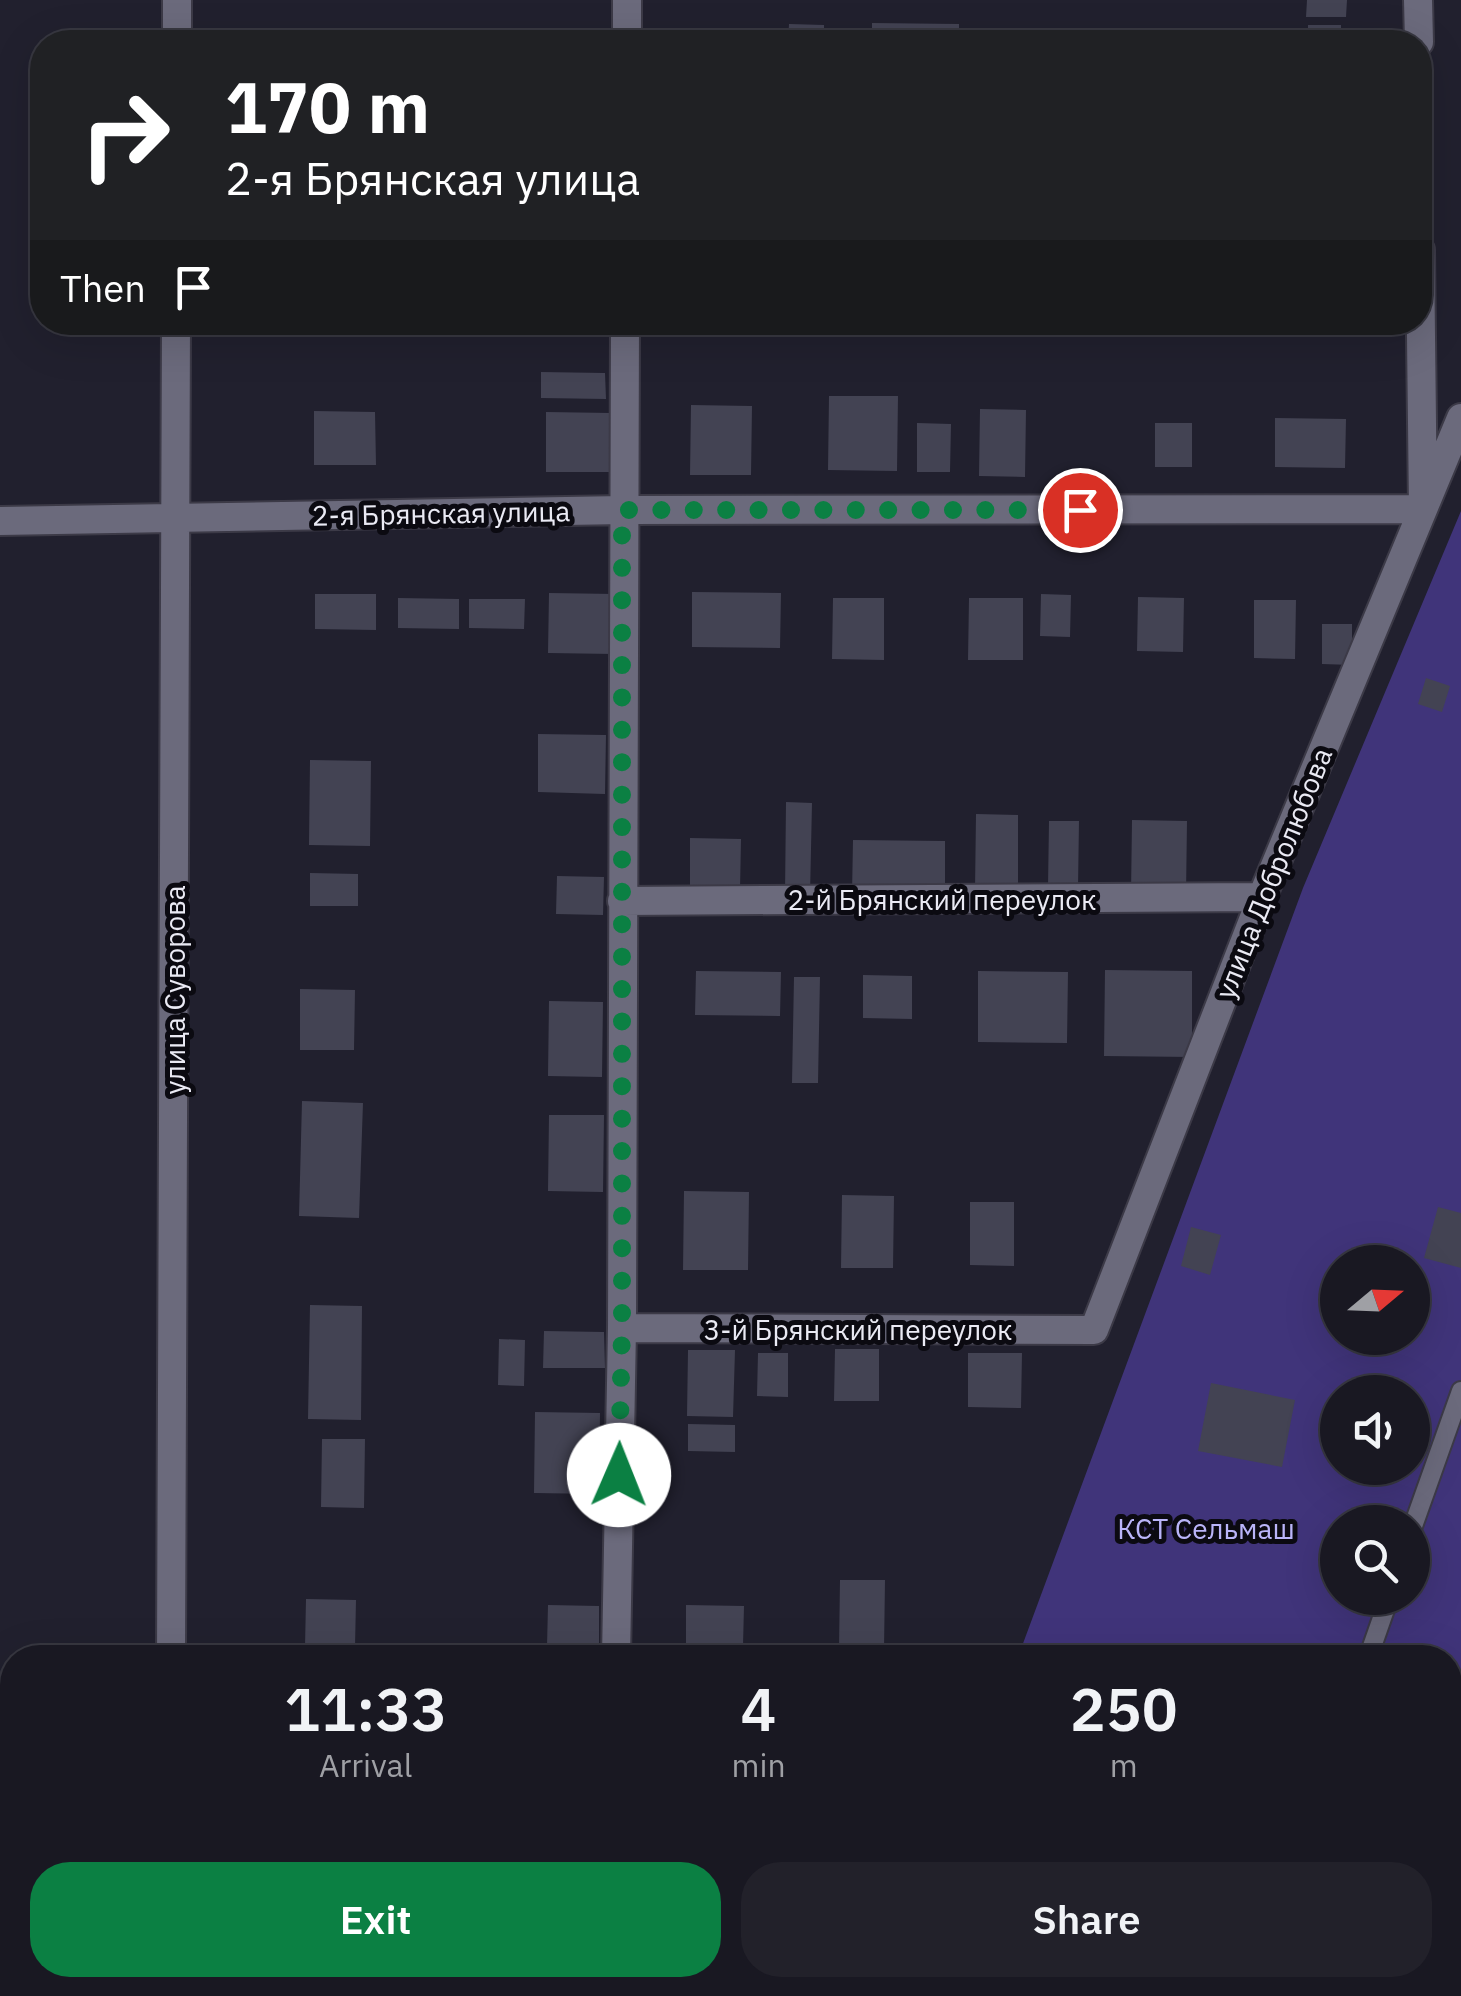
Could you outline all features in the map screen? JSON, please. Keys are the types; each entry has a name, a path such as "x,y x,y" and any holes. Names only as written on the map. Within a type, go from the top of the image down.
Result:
{"street":[{"path":"177,30 178,0"},
{"path":"627,30 628,0"},
{"path":"1418,0 1418,30"},
{"name":"улица Суворова","path":"171,1645 176,335"},
{"path":"616,1645 622,1328 624,335"},
{"path":"1421,335 1423,509"},
{"name":"улица Добролюбова","path":"1094,1330 1262,897 1461,418"},
{"name":"2-я Брянская улица","path":"0,521 622,510 1423,509"},
{"name":"2-й Брянский переулок","path":"622,901 1262,897"},
{"name":"3-й Брянский переулок","path":"622,1328 1094,1330"}],"lane":[{"path":"1420,1505 1461,1390"},
{"path":"1372,1645 1382,1615"}],"green space":[{"name":"КСТ Сельмаш","path":"1461,511 1461,1645 1022,1645 1303,888"}],"building":[{"path":"1307,0 1347,0 1346,17 1306,17"},
{"path":"872,23 959,24 959,30 872,30"},
{"path":"789,24 824,25 824,30 789,30"},
{"path":"1308,25 1341,25 1341,30 1308,30"},
{"path":"541,372 605,373 606,399 541,398"},
{"path":"829,396 898,396 897,471 828,470"},
{"path":"691,405 752,406 751,475 690,475"},
{"path":"980,409 1026,410 1025,477 979,476"},
{"path":"314,411 375,412 376,465 314,465"},
{"path":"546,412 611,413 610,472 546,472"},
{"path":"1275,418 1346,419 1345,468 1275,467"},
{"path":"917,423 951,424 950,472 917,472"},
{"path":"1155,423 1192,423 1192,467 1155,467"},
{"path":"692,592 781,593 780,648 692,647"},
{"path":"549,593 615,594 614,654 548,653"},
{"path":"315,594 376,594 376,630 315,629"},
{"path":"1041,594 1071,595 1070,637 1040,636"},
{"path":"1138,597 1184,598 1183,652 1137,651"},
{"path":"398,598 459,599 459,629 398,628"},
{"path":"833,598 884,598 884,660 832,659"},
{"path":"969,598 1023,598 1023,660 968,660"},
{"path":"469,599 525,599 524,629 469,628"},
{"path":"1254,600 1296,600 1295,659 1254,658"},
{"path":"1322,624 1352,624 1352,665 1322,664"},
{"path":"1426,678 1450,686 1442,712 1418,704"},
{"path":"538,734 606,735 605,794 538,792"},
{"path":"310,760 371,761 370,846 309,845"},
{"path":"786,802 812,803 810,895 785,894"},
{"path":"976,814 1018,815 1018,890 975,890"},
{"path":"1132,820 1187,821 1186,895 1131,894"},
{"path":"1049,821 1079,821 1078,888 1048,887"},
{"path":"690,838 741,839 740,890 690,889"},
{"path":"853,840 945,841 945,895 852,894"},
{"path":"310,873 358,874 358,906 310,906"},
{"path":"557,876 604,877 603,915 556,914"},
{"path":"1105,970 1192,971 1192,1057 1104,1056"},
{"path":"696,971 781,972 780,1016 695,1015"},
{"path":"978,971 1068,972 1067,1043 978,1042"},
{"path":"863,975 912,976 912,1019 863,1018"},
{"path":"794,977 820,977 818,1083 792,1083"},
{"path":"300,989 355,990 354,1050 300,1050"},
{"path":"549,1001 603,1002 602,1077 548,1076"},
{"path":"302,1101 363,1103 359,1218 299,1216"},
{"path":"549,1115 604,1115 603,1192 548,1191"},
{"path":"684,1191 749,1192 748,1270 683,1270"},
{"path":"842,1195 894,1196 893,1268 841,1268"},
{"path":"970,1202 1014,1202 1014,1266 970,1265"},
{"path":"1438,1207 1461,1213 1461,1268 1430,1260 1428,1245"},
{"path":"1191,1227 1221,1235 1210,1275 1181,1266"},
{"path":"310,1305 362,1306 361,1420 308,1419"},
{"path":"544,1331 604,1332 605,1368 543,1368"},
{"path":"499,1339 525,1340 524,1386 498,1385"},
{"path":"835,1349 879,1349 879,1401 834,1401"},
{"path":"688,1350 735,1350 733,1417 687,1416"},
{"path":"758,1353 788,1353 788,1397 757,1396"},
{"path":"968,1353 1022,1353 1021,1408 968,1407"},
{"path":"1211,1383 1295,1400 1282,1467 1198,1451"},
{"path":"535,1412 600,1413 599,1494 534,1493"},
{"path":"688,1424 735,1425 735,1452 688,1451"},
{"path":"322,1439 365,1439 364,1508 321,1507"},
{"path":"840,1580 885,1580 884,1645 839,1645"},
{"path":"306,1599 356,1600 355,1645 305,1645"},
{"path":"548,1605 599,1606 599,1645 547,1645"},
{"path":"686,1605 744,1606 743,1645 686,1645"}],"route":[{"path":"619,1475 622,510 1080,510"}]}
